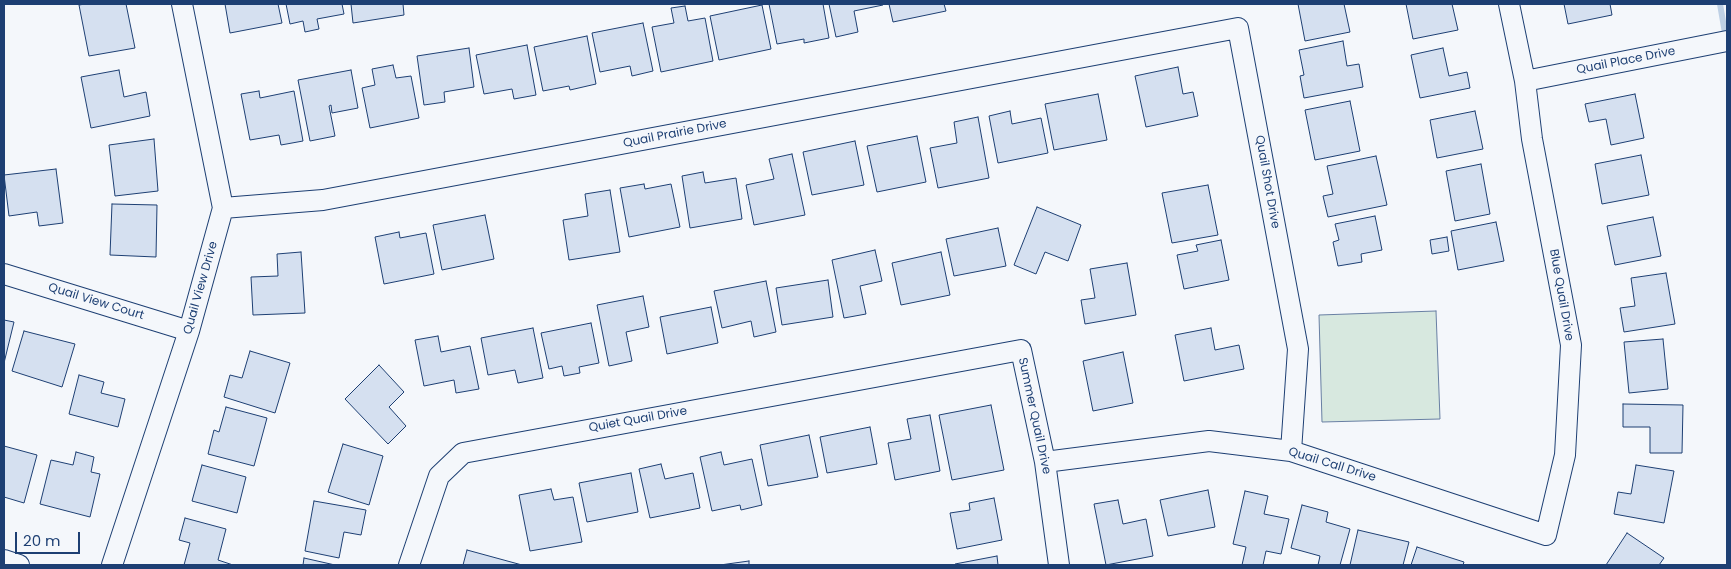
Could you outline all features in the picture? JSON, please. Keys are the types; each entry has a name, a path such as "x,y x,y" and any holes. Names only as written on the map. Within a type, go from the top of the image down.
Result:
{"street":[{"name":"Quail View Drive","path":"112,565 189,331 222,208 182,4"},
{"name":"Blue Quail Drive","path":"1438,499 1546,535 1565,455 1571,345 1532,139 1525,81 1509,4"},
{"name":"Quail Shot Drive","path":"1126,49 1238,28 1298,349 1291,451"},
{"name":"Quail Place Drive","path":"1525,81 1727,41"},
{"name":"Quail Prairie Drive","path":"222,208 323,200 1126,49"},
{"name":"Quail View Court","path":"4,274 189,331"},
{"name":"Summer Quail Drive","path":"939,365 1021,350 1045,462 1058,565"},
{"name":"Quiet Quail Drive","path":"409,565 440,476 463,453 939,365"},
{"name":"Quail Call Drive","path":"1045,462 1209,441 1291,451 1438,499"},
{"path":"4,560 19,565"}],"shaded area":[{"path":"1436,311 1440,419 1322,422 1319,315"}],"building":[{"path":"126,4 135,48 89,56 79,5"},
{"path":"225,4 278,4 282,23 230,33"},
{"path":"286,4 342,4 344,14 317,19 319,29 305,32 303,21 290,24"},
{"path":"351,4 403,4 404,15 353,23"},
{"path":"769,4 823,4 829,38 804,43 804,39 777,44"},
{"path":"829,4 883,5 854,11 858,32 836,37"},
{"path":"889,4 944,4 946,11 893,22"},
{"path":"1298,4 1344,4 1350,32 1305,41"},
{"path":"1406,4 1452,4 1458,30 1413,39"},
{"path":"1564,4 1610,4 1612,15 1568,24"},
{"path":"762,5 771,49 719,60 710,16"},
{"path":"685,6 688,21 705,18 713,61 661,72 652,27 674,23 671,8"},
{"path":"643,23 653,71 632,76 630,66 600,72 592,33"},
{"path":"587,36 596,84 570,90 569,86 543,91 534,47"},
{"path":"1343,41 1347,66 1359,64 1363,87 1304,98 1300,76 1304,75 1299,50"},
{"path":"527,45 536,95 514,99 512,89 484,94 476,55"},
{"path":"469,48 474,87 444,92 445,102 424,105 417,56"},
{"path":"1443,48 1449,76 1467,72 1470,88 1420,98 1411,55"},
{"path":"393,65 396,78 411,76 419,118 370,128 362,88 375,85 372,69"},
{"path":"1178,67 1183,94 1193,92 1198,116 1146,127 1135,76"},
{"path":"119,70 124,97 146,92 150,116 91,128 81,77"},
{"path":"351,70 358,108 332,113 331,105 329,106 335,136 310,141 298,80"},
{"path":"259,91 260,98 294,91 303,141 281,145 279,135 250,140 241,94"},
{"path":"1098,94 1107,140 1054,150 1045,104"},
{"path":"1635,94 1644,138 1611,145 1606,119 1589,122 1585,104"},
{"path":"1350,101 1360,151 1315,160 1305,110"},
{"path":"1010,111 1012,124 1041,118 1048,153 998,163 989,116"},
{"path":"1475,111 1483,149 1437,158 1430,120"},
{"path":"978,117 989,178 938,188 930,148 957,143 954,122"},
{"path":"917,136 926,182 877,192 867,146"},
{"path":"154,139 158,191 115,196 109,145"},
{"path":"855,141 864,185 812,195 803,152"},
{"path":"792,154 805,215 754,225 746,185 774,179 769,159"},
{"path":"1641,155 1649,195 1602,204 1595,164"},
{"path":"1376,156 1387,205 1328,217 1323,196 1333,194 1327,166"},
{"path":"1481,164 1490,214 1455,221 1446,171"},
{"path":"56,169 63,223 39,226 37,212 9,216 4,175"},
{"path":"703,172 705,183 736,178 742,219 690,228 682,176"},
{"path":"644,184 645,189 671,184 680,227 629,237 620,188"},
{"path":"1208,185 1218,235 1172,243 1162,193"},
{"path":"610,190 620,252 569,260 563,220 588,216 585,194"},
{"path":"112,204 157,205 156,257 110,255"},
{"path":"1037,207 1081,225 1068,261 1045,252 1036,274 1014,265"},
{"path":"485,215 494,259 442,270 433,225"},
{"path":"1375,216 1382,250 1361,254 1362,262 1338,266 1333,242 1339,240 1335,224"},
{"path":"1653,217 1661,256 1615,265 1607,226"},
{"path":"1496,222 1504,261 1458,270 1451,231"},
{"path":"998,228 1006,266 954,276 946,239"},
{"path":"399,232 400,238 426,233 434,274 384,284 375,237"},
{"path":"1447,237 1449,251 1432,254 1430,240"},
{"path":"1221,240 1229,280 1184,289 1177,255 1198,251 1196,245"},
{"path":"875,250 882,281 860,286 866,314 844,318 832,260"},
{"path":"301,252 305,313 253,315 251,277 278,276 277,254"},
{"path":"941,252 950,295 901,305 892,263"},
{"path":"1127,263 1136,315 1085,324 1081,300 1095,298 1090,269"},
{"path":"1666,273 1675,324 1624,332 1620,308 1635,306 1631,278"},
{"path":"828,280 833,317 782,325 776,288"},
{"path":"766,281 776,332 754,337 751,321 722,328 714,291"},
{"path":"643,296 649,327 626,332 632,361 609,366 597,305"},
{"path":"711,307 718,343 667,354 660,317"},
{"path":"4,320 14,322 4,363"},
{"path":"591,323 599,363 579,367 580,373 564,376 562,366 549,369 541,333"},
{"path":"533,328 543,378 518,383 515,370 488,375 481,338"},
{"path":"1211,328 1215,350 1239,345 1244,369 1184,381 1175,335"},
{"path":"24,331 75,344 62,387 12,371"},
{"path":"438,336 441,352 470,346 479,389 456,393 454,380 424,386 415,340"},
{"path":"1663,339 1668,389 1629,393 1624,342"},
{"path":"250,351 290,363 275,413 224,397 230,375 242,378"},
{"path":"1123,352 1133,403 1093,411 1083,361"},
{"path":"379,365 404,392 389,407 406,426 388,444 345,399"},
{"path":"79,375 104,382 101,393 125,399 118,427 69,414"},
{"path":"1623,404 1683,405 1682,453 1650,453 1650,427 1623,427"},
{"path":"991,405 1004,470 952,480 939,415"},
{"path":"226,407 267,418 254,466 208,454 214,430 219,432"},
{"path":"930,415 940,471 895,480 888,443 911,439 907,419"},
{"path":"870,427 877,464 827,473 820,437"},
{"path":"809,435 818,477 768,486 760,445"},
{"path":"343,444 383,456 369,505 328,492"},
{"path":"4,446 37,455 24,503 4,497"},
{"path":"76,452 94,457 91,472 100,474 90,517 40,504 51,460 73,465"},
{"path":"721,452 724,465 752,459 762,505 741,510 740,505 712,511 700,457"},
{"path":"661,464 665,479 693,473 700,508 650,518 639,469"},
{"path":"202,465 246,477 237,513 192,501"},
{"path":"1636,465 1674,471 1664,523 1614,514 1618,492 1631,494"},
{"path":"631,473 638,512 587,522 579,483"},
{"path":"551,489 554,500 573,497 582,542 530,551 519,495"},
{"path":"1208,490 1215,527 1168,536 1160,500"},
{"path":"1245,491 1268,496 1264,514 1289,519 1281,554 1266,551 1263,565 1242,565 1246,547 1233,544"},
{"path":"994,498 1002,540 957,549 950,513 970,510 969,503"},
{"path":"1118,500 1123,524 1146,519 1153,556 1106,565 1094,504"},
{"path":"314,501 366,510 361,535 344,532 339,558 305,551"},
{"path":"1302,505 1328,512 1326,522 1350,529 1340,565 1318,565 1320,556 1291,548"},
{"path":"185,518 226,529 218,560 233,565 184,565 190,543 179,540"},
{"path":"1358,530 1409,542 1403,565 1350,565"},
{"path":"1627,533 1664,558 1659,565 1606,565"},
{"path":"1417,547 1464,562 1463,565 1411,565"},
{"path":"467,550 522,565 463,565"},
{"path":"997,556 998,565 955,565 955,564"},
{"path":"304,558 335,565 303,565"},
{"path":"749,561 749,565 720,565"}],"waterway":[{"path":"1720,4 1726,39"}]}
